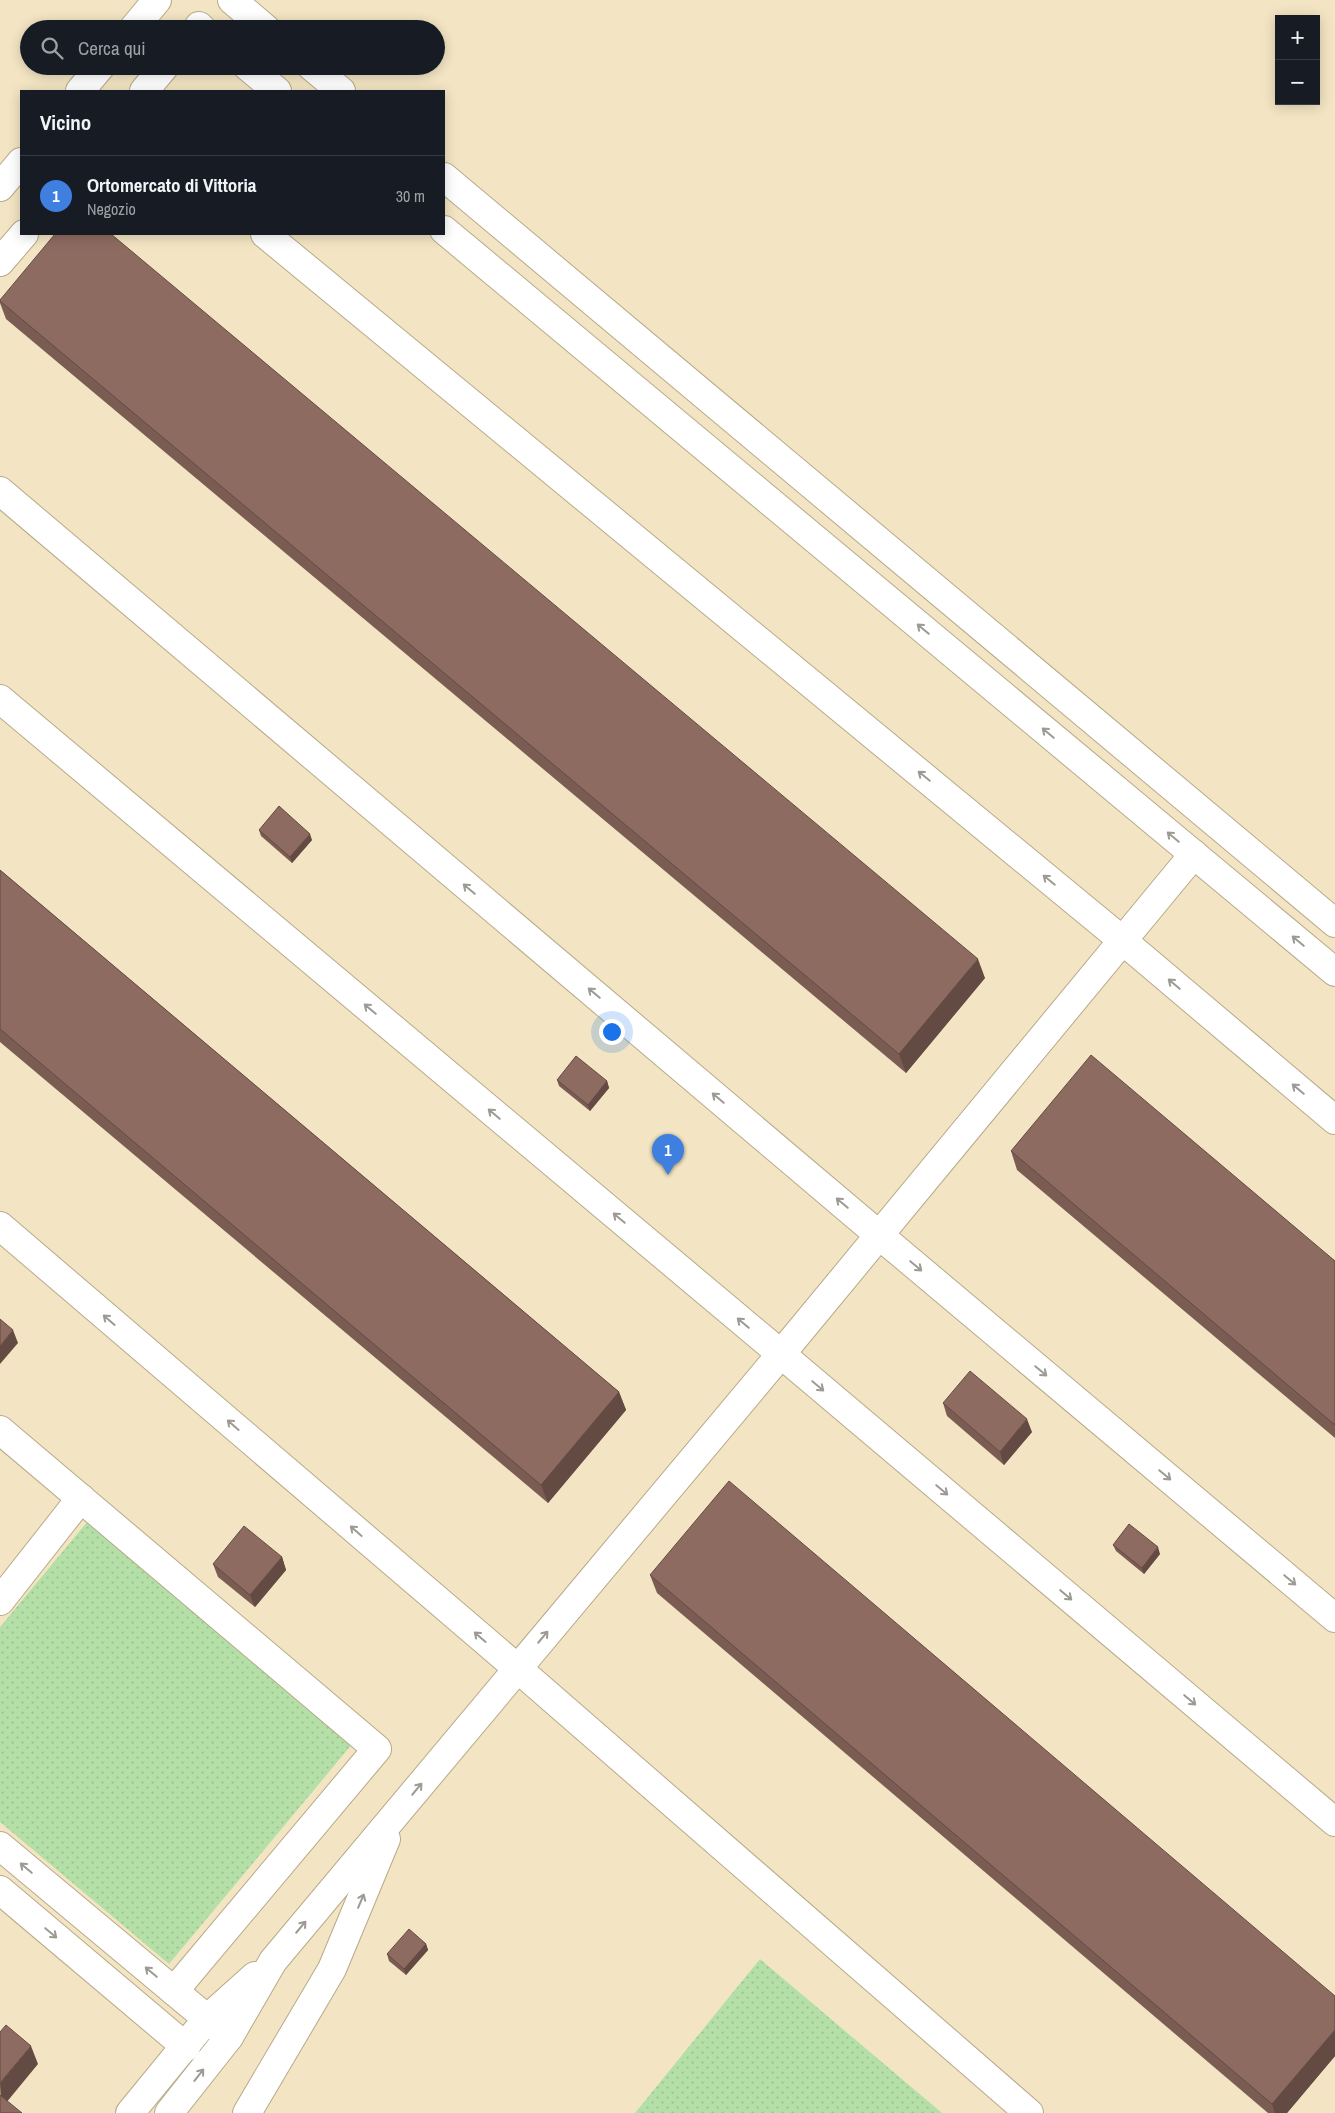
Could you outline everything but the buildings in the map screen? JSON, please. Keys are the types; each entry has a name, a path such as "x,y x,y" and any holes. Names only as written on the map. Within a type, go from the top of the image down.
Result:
{"street":[{"path":"140,20 157,0"},
{"path":"232,0 255,20"},
{"path":"81,90 93,75"},
{"path":"145,90 157,75"},
{"path":"258,75 276,90"},
{"path":"322,75 340,90"},
{"path":"0,187 20,163"},
{"path":"445,178 1335,923"},
{"path":"445,231 1335,972"},
{"path":"0,262 23,235"},
{"path":"266,235 1122,940 1335,1120"},
{"path":"0,491 1335,1618"},
{"path":"0,699 781,1354 1335,1822"},
{"path":"130,2113 207,2019 273,1961 781,1354 1194,854"},
{"path":"0,1226 517,1668 1029,2113"},
{"path":"0,1430 378,1749 174,1991"},
{"path":"0,1601 81,1498"},
{"path":"247,2113 332,1969 397,1814"},
{"path":"0,1846 229,2036"},
{"path":"0,1890 186,2047"},
{"path":"169,2113 229,2036 273,1961"},
{"path":"227,2113 332,1969"}],"green space":[{"path":"88,1521 353,1743 169,1964 0,1822 0,1627"},
{"path":"760,1959 942,2113 635,2113"}],"place":[{"name":"Ortomercato di Vittoria","path":"668,1175"}]}
